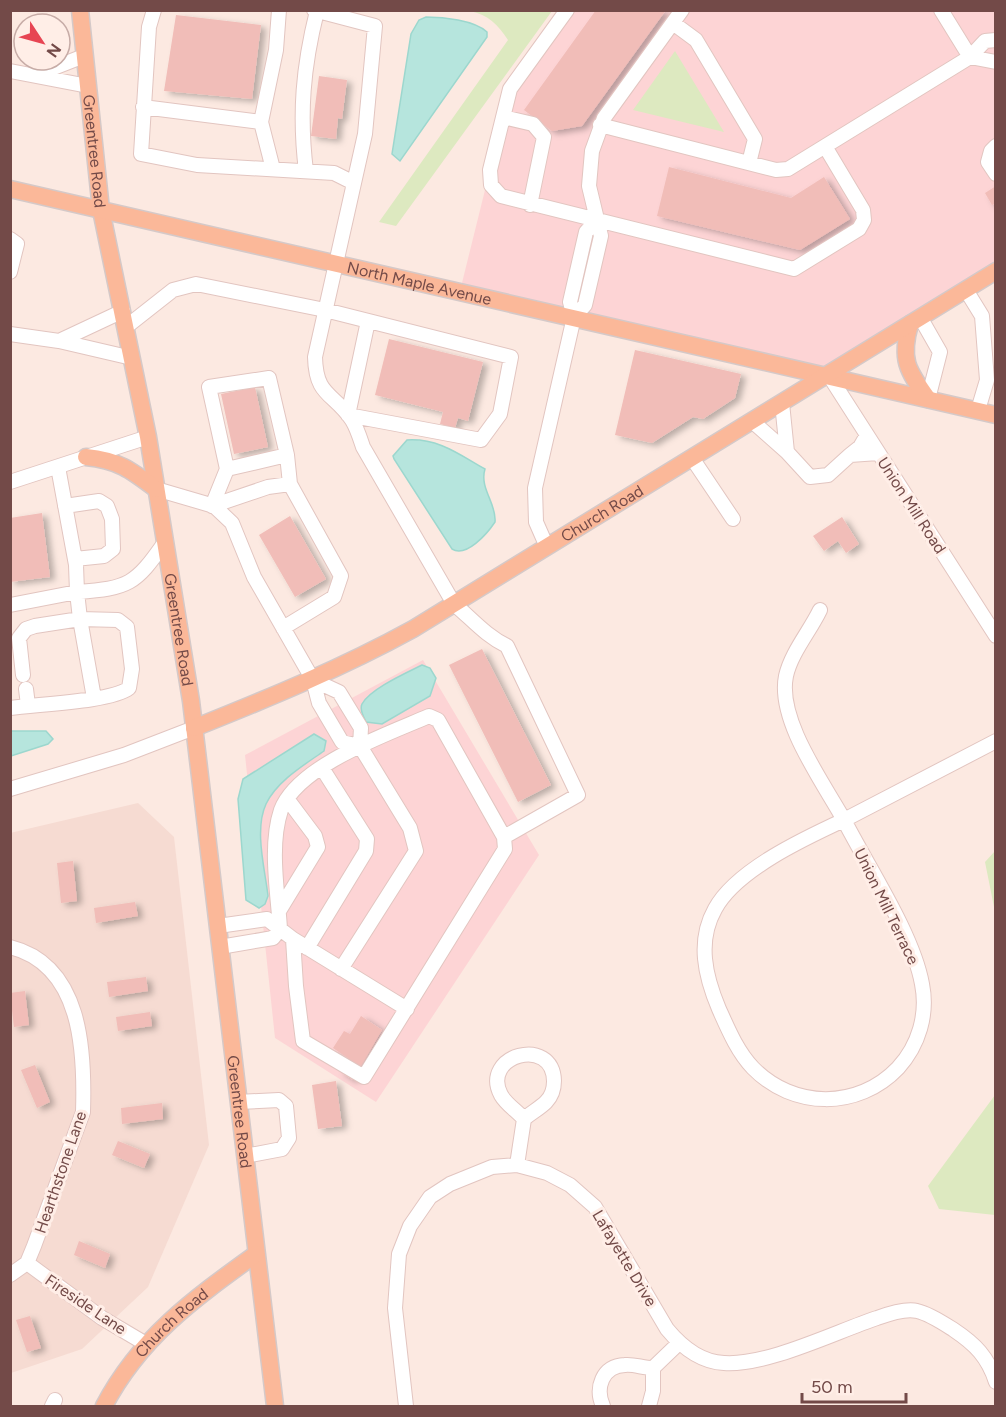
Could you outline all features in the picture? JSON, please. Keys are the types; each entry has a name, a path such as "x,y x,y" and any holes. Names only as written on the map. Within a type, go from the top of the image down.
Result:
{"main road":[{"name":"Greentree Road","path":"80,10 101,210 148,437 194,728 275,1407"},
{"name":"North Maple Avenue","path":"10,189 828,374 996,415"},
{"name":"Church Road","path":"194,728 359,659 454,604 996,271"},
{"path":"915,321 904,354 908,369 928,399"},
{"path":"86,457 109,459 156,489"},
{"name":"Church Road","path":"104,1407 126,1368 169,1319 256,1254"}],"street":[{"path":"154,10 148,27 141,154 197,165 334,173 354,183"},
{"path":"273,169 261,122 276,50 279,10"},
{"path":"567,10 510,89 490,170 491,185 501,196 794,269 859,229 864,220 863,210 826,148"},
{"path":"547,547 536,522 535,488 574,317 585,305 601,236 589,186 592,151 600,125 682,10"},
{"path":"941,10 970,57 996,62"},
{"path":"306,171 301,132 305,60 316,11 375,26 365,134 315,357 316,379 324,393 348,415 454,604 488,637 507,646 578,795 504,837"},
{"path":"673,23 696,40 755,139 749,163"},
{"path":"600,125 776,170 788,170 970,57 985,40 996,40"},
{"path":"38,74 84,56"},
{"path":"12,75 38,74 88,86"},
{"path":"143,107 261,122"},
{"path":"503,117 533,124 544,137 530,205"},
{"path":"992,168 991,151 996,146"},
{"path":"10,238 17,244 10,272"},
{"path":"59,341 124,319 173,290 196,284 325,310 511,357 500,414 481,440 348,415"},
{"path":"966,290 982,316 987,380 978,410"},
{"path":"348,415 368,321"},
{"path":"915,321 940,352 928,399"},
{"path":"10,334 59,341 132,358"},
{"name":"Union Mill Road","path":"828,374 996,636"},
{"path":"212,506 227,469 209,387 268,378 287,455 290,484 341,576 334,597 283,628"},
{"path":"782,403 787,452"},
{"path":"752,421 787,452 810,477 828,475 860,447 867,435"},
{"path":"10,482 148,437"},
{"path":"850,455 878,453"},
{"path":"227,469 287,455"},
{"path":"692,458 733,519"},
{"path":"58,467 75,559 80,619 93,698"},
{"path":"212,506 268,487 290,484"},
{"path":"156,489 212,506 232,523 254,577 313,680 319,703 342,742 360,746"},
{"path":"65,506 99,501 107,506 112,519 113,549 104,556 75,559"},
{"path":"10,605 77,592 124,586 136,579 165,542"},
{"path":"820,610 792,659 786,674 784,691 800,739 844,820"},
{"path":"10,708 121,694 129,688 132,669 127,627 118,620 80,619 26,630 19,638 28,705"},
{"path":"313,680 339,692 361,728 360,746 410,828 416,851 341,969"},
{"path":"220,947 273,938 280,929 276,844 281,810 295,788 322,768 360,746 429,716 438,720 504,837 505,849 364,1077 303,1041 293,939"},
{"path":"10,789 124,755 194,728"},
{"name":"Union Mill Terrace","path":"844,820 912,951 922,984 924,1017 912,1047 892,1074 863,1093 830,1100 813,1100 795,1095 771,1083 751,1066 740,1051 711,986 704,953 705,938 716,907 736,883 761,864 844,820 996,741"},
{"path":"307,948 366,851 367,839 322,768"},
{"path":"279,911 318,847 315,836 288,800"},
{"path":"218,926 267,919 307,948 407,1009"},
{"name":"Hearthstone Lane","path":"10,947 33,956 51,968 67,990 78,1034 84,1093 83,1112 27,1263"},
{"path":"517,1165 524,1119 546,1102 554,1085 550,1066 534,1054 525,1053 516,1055 502,1066 498,1084 504,1100 524,1119"},
{"path":"238,1102 279,1100 286,1106 288,1143 282,1149 245,1156"},
{"name":"Lafayette Drive","path":"406,1407 395,1308 399,1254 410,1226 430,1197 450,1184 492,1167 517,1165 555,1177 595,1207 667,1329 679,1343 710,1360 723,1364 741,1363 766,1357 865,1321 903,1311 917,1311 952,1329 980,1350 992,1369 996,1382"},
{"path":"10,1275 27,1263"},
{"name":"Fireside Lane","path":"27,1263 102,1318 146,1344"},
{"path":"649,1407 653,1391 653,1368 679,1343"},
{"path":"603,1407 599,1388 607,1372 623,1365 653,1368"}],"shaded area":[{"path":"567,11 995,11 995,271 828,374 460,291 510,89"},
{"path":"423,660 539,855 376,1102 275,1038 245,755"},
{"path":"138,803 174,837 209,1145 148,1287 82,1349 11,1373 10,833"}],"green space":[{"path":"469,11 552,11 396,226 379,222 508,40 492,21"},
{"path":"675,51 724,132 633,110"},
{"path":"995,851 995,912 985,862"},
{"path":"995,1095 995,1215 939,1209 928,1186"}],"water":[{"path":"426,17 466,22 487,32 487,37 400,161 392,154 411,34 419,20"},
{"path":"407,440 419,440 439,445 485,469 484,483 495,515 495,522 487,533 470,548 458,551 452,549 394,459 393,456"},
{"path":"422,665 430,668 436,678 430,696 382,724 366,722 361,709 366,698 389,682"},
{"path":"11,731 46,731 53,739 48,744 11,756"},
{"path":"314,734 326,741 324,751 292,774 277,788 266,804 261,826 261,850 268,896 265,904 259,908 246,900 238,799 243,779"}],"building":[{"path":"596,10 666,10 582,126 552,131 524,110"},
{"path":"176,15 261,25 252,99 164,91"},
{"path":"319,76 347,80 342,119 338,118 336,139 311,136"},
{"path":"669,167 791,198 824,177 850,219 800,250 657,216"},
{"path":"996,186 996,203 992,205 985,193"},
{"path":"389,339 483,362 468,421 458,418 455,428 440,424 443,412 375,395"},
{"path":"635,350 741,374 735,398 703,419 693,417 652,443 615,435"},
{"path":"255,387 268,447 234,454 221,394"},
{"path":"42,513 50,577 10,582 10,518"},
{"path":"290,516 326,579 295,597 259,535"},
{"path":"842,517 859,544 846,553 838,541 824,551 813,536"},
{"path":"482,649 551,785 518,802 449,665"},
{"path":"73,861 77,901 61,903 57,863"},
{"path":"135,902 138,916 96,923 94,908"},
{"path":"146,977 148,991 109,997 107,982"},
{"path":"25,991 29,1025 14,1027 10,993"},
{"path":"150,1012 152,1026 118,1031 116,1017"},
{"path":"361,1016 382,1030 353,1080 339,1071 348,1058 333,1048 344,1031 350,1034"},
{"path":"35,1065 50,1102 37,1108 21,1070"},
{"path":"336,1081 342,1126 318,1129 312,1085"},
{"path":"162,1103 163,1119 122,1124 121,1108"},
{"path":"118,1141 150,1154 144,1168 112,1155"},
{"path":"79,1241 110,1254 105,1268 74,1255"},
{"path":"30,1316 41,1348 27,1352 16,1320"}]}
